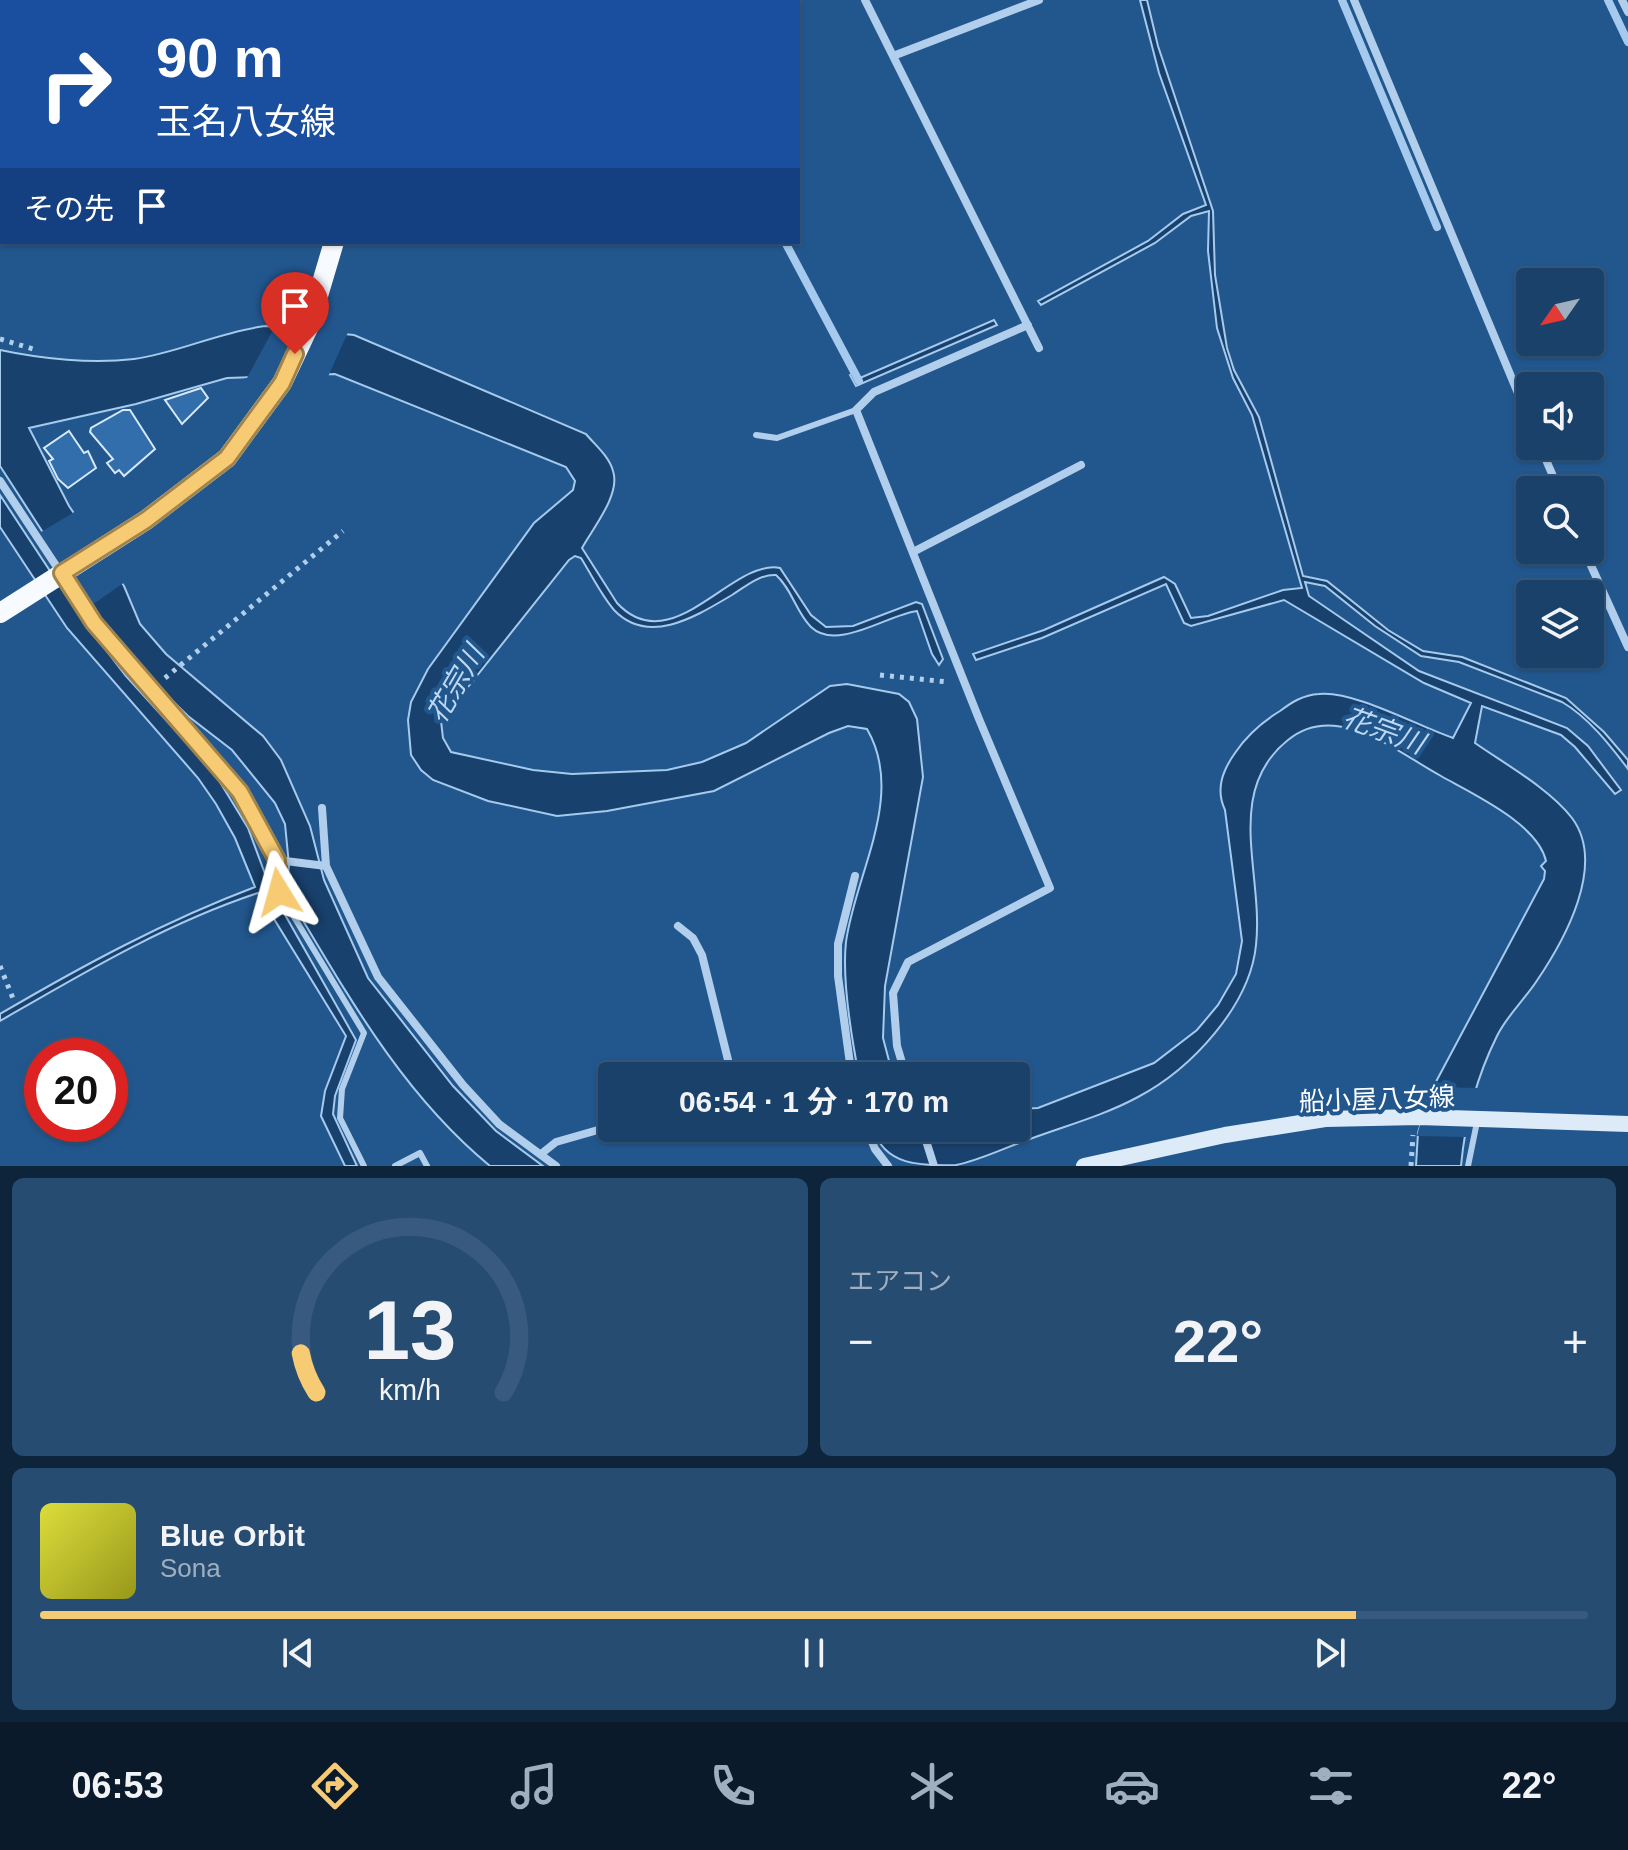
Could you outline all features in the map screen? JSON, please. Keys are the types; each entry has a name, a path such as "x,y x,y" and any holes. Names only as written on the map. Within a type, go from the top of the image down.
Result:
{"main road":[{"path":"0,613 146,520 227,458 282,383 309,326 333,244"},
{"name":"船小屋八女線","path":"1084,1166 1225,1135 1325,1119 1419,1117 1628,1124"}],"street":[{"path":"865,0 1039,348"},
{"path":"893,56 1039,0"},
{"path":"1354,0 1516,388"},
{"path":"1622,0 1628,12"},
{"path":"902,1062 897,1046 893,993 908,962 1050,888 856,410 874,392 1028,325"},
{"path":"913,552 1081,465"},
{"path":"0,481 94,623 240,792 280,861 325,866"},
{"path":"1590,564 1628,647"},
{"path":"322,808 325,866 378,977 463,1085 499,1124 556,1166"},
{"path":"850,1062 838,976 838,944 855,876"},
{"path":"678,926 693,938 702,955 729,1062"},
{"path":"541,1154 556,1142 598,1130"},
{"path":"872,1142 888,1166"},
{"path":"926,1142 934,1166"}],"lane":[{"path":"756,435 777,438 856,410"},
{"path":"280,861 279,892 364,1033 342,1089 340,1118 364,1166"},
{"path":"1468,1166 1474,1120"},
{"path":"395,1166 420,1153 427,1166"}],"path":[{"path":"0,339 33,349"},
{"path":"155,686 343,531"},
{"path":"880,675 965,683"},
{"path":"0,966 14,1001"}],"water":[{"name":"花宗川","path":"1140,0 1147,0 1158,46 1213,211 1215,275 1227,348 1234,370 1259,417 1303,576 1327,581 1388,630 1423,651 1462,657 1566,698 1604,732 1628,760 1628,769 1590,723 1562,702 1459,662 1421,656 1375,626 1325,586 1305,582 1309,596 1419,671 1567,728 1588,746 1621,790 1615,794 1561,735 1482,706 1475,743 1540,787 1563,807 1582,837 1585,858 1578,902 1569,924 1547,965 1510,1015 1490,1051 1469,1116 1461,1166 1416,1166 1418,1133 1430,1093 1544,879 1545,871 1541,866 1546,861 1541,847 1531,835 1486,801 1366,734 1346,727 1326,725 1307,729 1288,740 1268,761 1257,784 1251,809 1256,945 1251,968 1230,1013 1197,1053 1158,1085 1112,1109 1030,1139 1030,1108 1038,1108 1154,1063 1197,1030 1218,1005 1236,974 1242,941 1221,787 1227,766 1235,753 1261,724 1303,697 1333,694 1367,703 1453,738 1471,703 1424,683 1284,600 1191,626 1184,623 1166,584 1042,638 976,660 973,654 1044,630 1164,577 1175,584 1191,618 1208,616 1283,590 1302,588 1252,415 1233,378 1217,328 1208,251 1209,211 1191,216 1155,243 1041,305 1038,301 1148,241 1183,214 1206,205 1159,73"},
{"path":"994,320 997,325 856,386 850,375 855,372 860,378"},
{"name":"花宗川","path":"265,326 354,335 586,434 608,460 614,480 610,500 582,548 617,603 638,618 659,621 680,615 761,569 780,568 811,615 826,627 853,626 916,602 922,604 943,659 939,665 917,611 849,634 822,634 806,621 776,575 759,579 689,618 658,627 642,626 628,621 614,610 581,558 575,556 441,721 443,738 451,752 533,770 572,774 667,770 702,762 746,743 830,686 847,684 899,694 909,702 917,719 923,777 885,986 883,1038 889,1062 857,1062 847,991 846,942 880,808 878,755 867,729 848,726 829,733 714,791 607,811 557,816 488,801 433,780 421,770 411,755 408,720 411,702 428,669 534,523 573,490 575,481 566,467 335,374 227,378 136,404 29,428 69,506 124,586 140,624 166,654 263,736 281,760 310,826 324,880 368,978 453,1086 496,1131 543,1166 490,1166 428,1106 376,1038 286,892 289,865 285,824 275,803 232,750 188,716 152,681 95,613 0,466 0,350 67,360 134,359"},
{"path":"0,495 79,615 126,676 215,774 248,828 271,890 356,1040 335,1096 333,1114 357,1166 345,1166 321,1116 325,1091 346,1036 258,893 158,934 0,1021 0,1014 93,962 156,929 255,887 235,838 198,778 67,628 0,527"},
{"path":"879,1142 1021,1142 956,1165 917,1164 895,1157"}],"pier":[{"path":"267,322 349,330 327,379 225,383 247,378 275,326"},
{"path":"76,511 125,582 89,607 41,532"},
{"path":"1430,1087 1480,1088 1466,1137 1417,1136"}],"building":[{"path":"201,388 208,398 182,424 165,400"},
{"path":"123,410 130,410 155,449 124,476 119,470 115,473 107,463 113,459 90,432 91,428"},
{"path":"69,431 84,453 88,451 96,468 68,488 58,479 49,461 53,459 44,448"}],"waterway":[{"path":"1342,0 1437,227"},
{"path":"1608,0 1628,42"},
{"path":"786,244 859,381"}],"route":[{"path":"279,892 277,860 240,792 94,623 62,573 146,520 227,458 282,383 295,354"}]}
